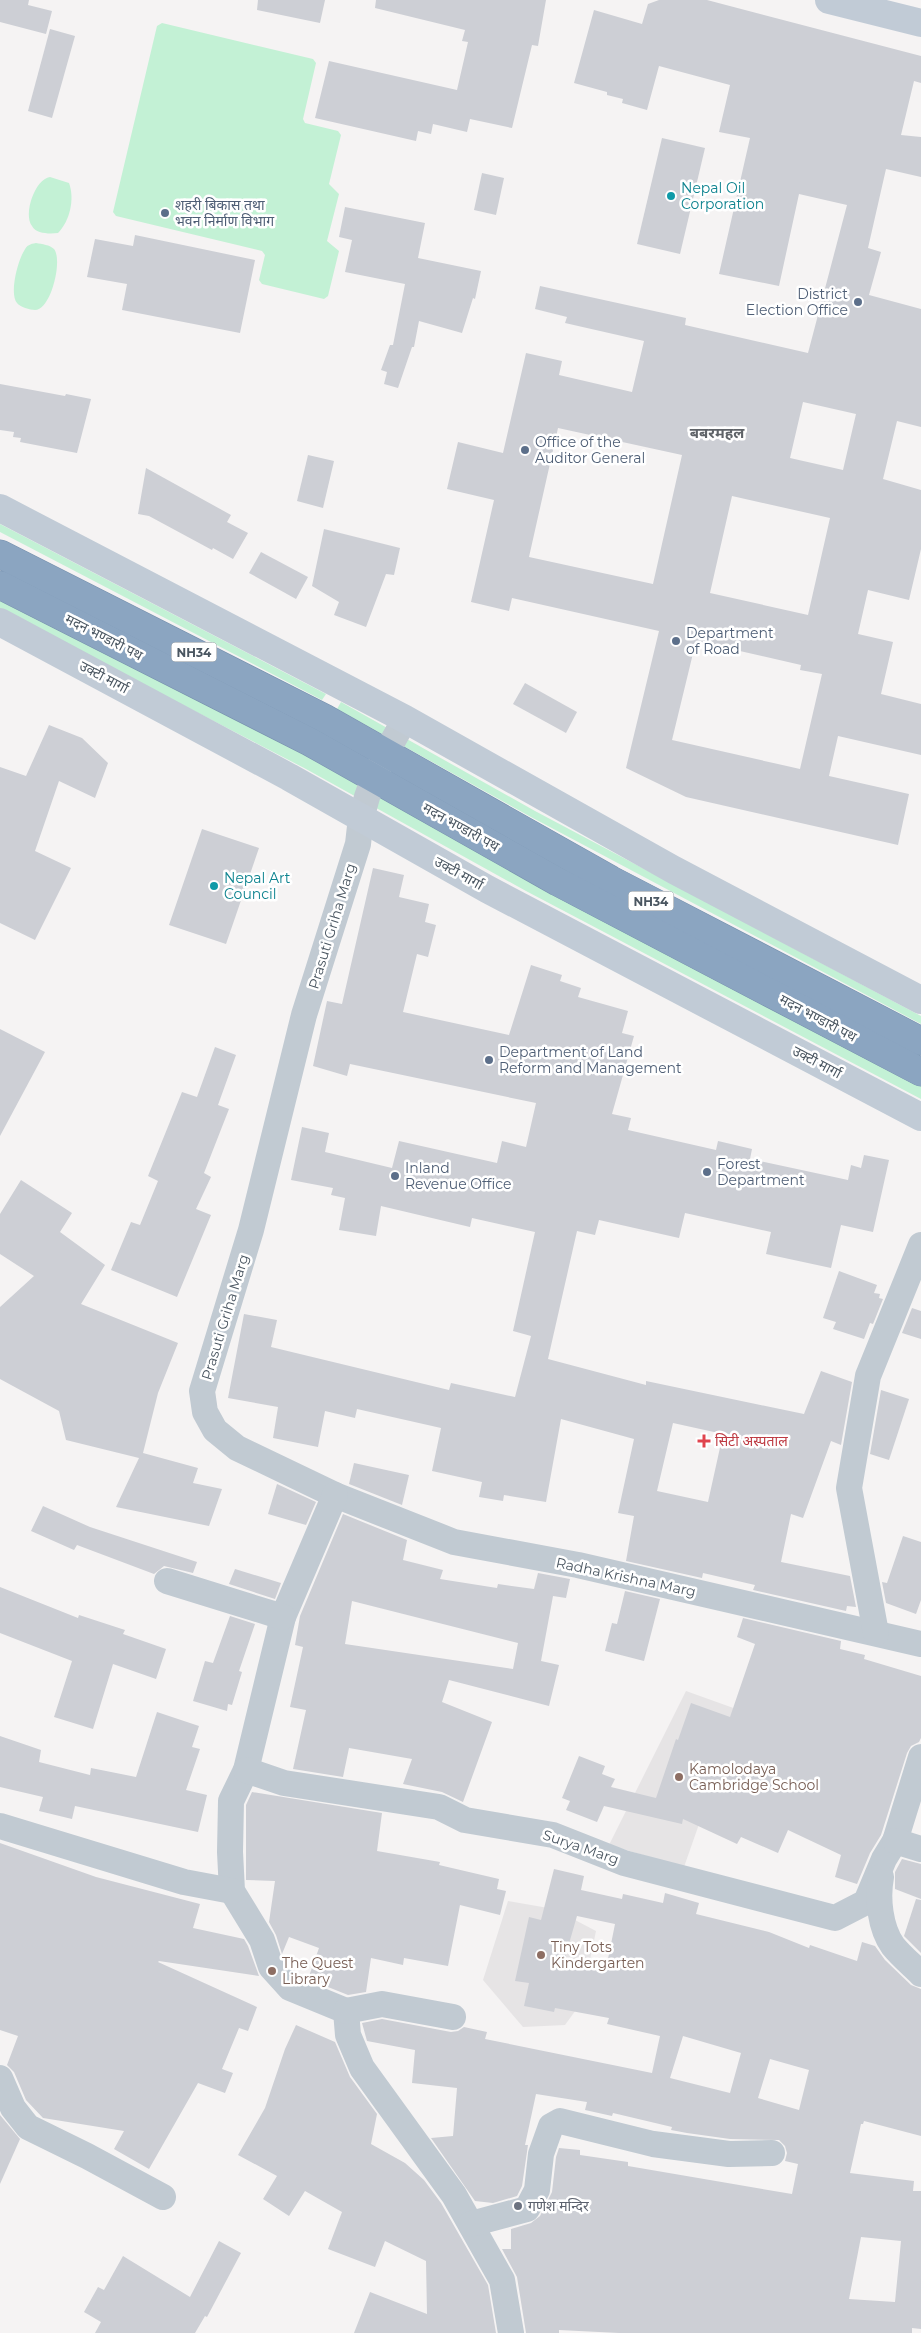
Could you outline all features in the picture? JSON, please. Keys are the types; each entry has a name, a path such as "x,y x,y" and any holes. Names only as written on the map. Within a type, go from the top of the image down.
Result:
{"highway":[{"name":"मदन भण्डारी पथ","path":"0,554 315,713 610,880 921,1041"},
{"name":"मदन भण्डारी पथ","path":"0,584 310,742 558,882 921,1072"}],"street":[{"path":"828,0 921,23"},
{"path":"0,508 405,719 674,870 921,1000"},
{"name":"उक्टी मार्गा","path":"0,622 111,680 487,889 921,1117"},
{"name":"Prasuti Griha Marg","path":"335,1495 237,1448 215,1430 206,1412 202,1391 251,1230 304,1015 358,844 360,817 372,778 405,719"},
{"path":"876,1633 849,1488 868,1376 921,1245"},
{"path":"335,1495 283,1617 246,1770 231,1801 230,1852 232,1890 262,1940 272,1967 290,1988 346,2011 382,2004 453,2017"},
{"name":"Radha Krishna Marg","path":"335,1495 454,1542 578,1565 921,1644"},
{"path":"167,1581 283,1617"},
{"path":"921,1756 878,1891 882,1920 892,1945 921,1974"},
{"name":"Surya Marg","path":"246,1770 284,1783 439,1806 466,1820 553,1835 624,1863 835,1918 866,1902 890,1850"},
{"path":"0,1826 184,1882 232,1890"},
{"path":"890,1850 921,1849"},
{"path":"346,2011 348,2035 362,2068 448,2187 502,2280 511,2333"},
{"path":"0,2078 14,2108 28,2127 87,2156 162,2197"},
{"path":"471,2224 528,2209 537,2190 541,2154 550,2126 560,2121 654,2144 729,2154 772,2153"}],"shaded area":[{"name":"Kamolodaya Cambridge School","path":"686,1691 739,1710 684,1867 609,1845"},
{"name":"Tiny Tots Kindergarten","path":"508,1901 554,1909 596,1931 581,2003 565,2025 523,2027 483,1980"}],"green space":[{"path":"162,23 313,59 316,63 303,119 305,123 338,131 341,135 329,184 339,194 327,241 339,251 328,296 324,299 262,284 259,280 265,255 262,251 116,216 113,212 157,26"},
{"path":"50,177 69,183 72,196 66,222 58,233 37,231 32,226 29,214 35,190 45,179"},
{"path":"36,243 54,249 57,263 54,284 50,294 41,308 35,310 25,308 17,303 14,285 17,269 25,249 30,244"},
{"path":"0,524 326,694 322,700 0,532"},
{"path":"0,598 297,751 531,882 921,1086 921,1099 526,891 306,769 0,610"},
{"path":"341,702 535,811 921,1016 921,1024 531,817 337,709"}],"building":[{"path":"0,0 29,0 28,5 52,11 46,34 0,22"},
{"path":"258,0 325,0 320,23 257,10"},
{"path":"376,0 546,0 538,46 532,45 512,128 470,119 467,132 433,124 431,134 418,131 416,141 315,118 329,61 457,90 468,42 462,41 465,30 375,8"},
{"path":"659,0 707,0 921,56 921,83 914,81 901,135 921,137 921,177 886,169 868,248 881,252 869,295 921,309 921,427 897,421 883,479 921,490 921,549 909,600 868,590 858,634 893,642 881,694 921,704 921,755 838,736 829,776 909,794 898,845 686,797 626,768 659,631 512,598 509,611 471,602 494,500 447,489 458,442 503,453 526,353 562,361 559,375 632,392 644,341 565,323 567,317 535,309 540,286 686,318 685,325 808,353 847,205 799,194 779,286 719,274 750,138 719,132 730,85 659,66 647,110 622,103 623,99 607,95 607,92 574,83 594,10 642,24 648,4","holes":["803,402 856,414 843,470 790,458","558,428 682,455 653,584 529,557","732,496 830,518 808,615 710,593","696,641 801,665 800,670 822,674 800,769 672,740"]},
{"path":"50,29 75,36 52,118 28,111"},
{"name":"Nepal Oil Corporation","path":"662,138 705,148 680,254 637,244"},
{"path":"482,173 504,178 496,215 474,210"},
{"path":"345,207 425,223 418,258 481,271 475,299 473,298 462,333 419,321 414,347 412,347 398,388 384,384 387,372 381,370 390,345 393,345 405,284 345,272 352,240 339,237"},
{"path":"135,235 255,260 240,333 122,310 127,284 87,277 95,239 133,246"},
{"path":"0,384 91,399 77,453 20,442 21,438 13,437 14,432 0,430"},
{"path":"308,455 334,461 323,508 297,501"},
{"path":"146,468 231,515 227,522 248,533 233,559 213,548 212,550 149,516 138,514"},
{"path":"324,529 400,548 394,575 386,574 366,627 334,615 339,602 312,586"},
{"path":"261,552 308,577 296,599 249,573"},
{"path":"525,683 577,712 566,733 513,704"},
{"path":"49,725 82,738 108,763 95,798 59,781 35,851 71,868 35,940 0,923 0,767 26,776"},
{"name":"Nepal Art Council","path":"202,829 259,848 226,944 169,925"},
{"path":"373,868 404,875 399,897 429,904 425,922 436,925 428,957 417,954 403,1012 509,1035 531,965 562,975 560,981 581,988 578,997 628,1011 622,1033 634,1036 612,1114 631,1118 628,1130 716,1150 718,1141 752,1149 750,1159 848,1180 851,1165 861,1168 864,1155 889,1160 873,1232 841,1225 831,1268 766,1254 771,1232 685,1213 679,1238 599,1220 595,1235 577,1231 548,1359 646,1385 646,1381 804,1414 821,1371 852,1382 841,1445 831,1441 803,1518 791,1514 781,1562 850,1576 856,1607 847,1606 846,1611 753,1590 755,1585 703,1573 702,1578 626,1561 634,1516 618,1513 634,1439 561,1419 546,1502 504,1495 503,1501 479,1497 482,1482 432,1471 441,1428 357,1409 355,1418 325,1411 318,1447 273,1438 278,1407 228,1398 244,1314 277,1320 271,1347 449,1390 451,1383 515,1397 531,1336 513,1331 535,1232 472,1218 470,1227 381,1206 376,1236 339,1230 345,1198 331,1195 333,1188 291,1180 302,1127 329,1133 325,1152 392,1168 399,1141 497,1163 502,1141 526,1147 536,1103 350,1064 347,1076 313,1066 327,1001 342,1004","holes":["673,1423 723,1434 708,1502 657,1491"]},
{"path":"0,1029 45,1052 0,1136"},
{"path":"215,1047 236,1055 218,1105 229,1109 204,1173 211,1177 196,1209 211,1215 177,1297 111,1270 131,1222 140,1225 158,1181 148,1176 182,1092 197,1097"},
{"path":"21,1180 72,1213 60,1232 105,1265 81,1304 178,1343 158,1393 143,1453 198,1468 193,1483 222,1489 209,1526 116,1507 139,1458 66,1440 59,1411 0,1379 0,1307 34,1276 0,1254 0,1214"},
{"path":"839,1271 877,1285 874,1293 880,1294 879,1298 883,1299 873,1324 870,1323 864,1339 833,1329 836,1322 823,1318"},
{"path":"912,1308 921,1311 921,1339 902,1333"},
{"path":"881,1390 909,1399 889,1460 870,1454"},
{"path":"354,1463 409,1475 402,1505 349,1484"},
{"path":"277,1484 316,1502 306,1525 268,1514"},
{"path":"43,1506 90,1527 197,1562 193,1573 164,1566 154,1574 77,1545 74,1550 31,1531"},
{"path":"343,1514 407,1540 403,1560 443,1570 440,1579 497,1588 498,1584 534,1589 538,1573 570,1579 566,1598 553,1596 541,1661 559,1665 549,1706 449,1680 442,1702 492,1722 463,1802 442,1792 403,1784 412,1759 349,1748 343,1777 293,1769 306,1710 290,1707 303,1647 295,1645 300,1616","holes":["352,1601 518,1643 513,1669 345,1644"]},
{"path":"903,1536 921,1542 921,1600 916,1614 886,1603 882,1582 887,1583"},
{"path":"235,1569 281,1583 275,1599 229,1584"},
{"path":"0,1587 78,1618 79,1615 125,1630 123,1634 166,1649 156,1679 113,1664 93,1729 54,1717 72,1661 0,1633"},
{"path":"625,1591 660,1599 644,1661 605,1651 612,1623 617,1624"},
{"path":"230,1616 255,1624 239,1671 242,1672 232,1705 228,1704 227,1711 193,1701 205,1661 213,1663"},
{"path":"743,1618 841,1641 840,1649 865,1655 864,1659 921,1676 921,1738 919,1742 911,1746 907,1753 881,1835 870,1853 857,1884 835,1877 841,1855 788,1830 778,1853 741,1837 737,1844 683,1819 682,1824 604,1806 597,1822 566,1810 570,1801 562,1798 579,1756 605,1766 602,1774 615,1779 611,1787 656,1798 676,1739 678,1740 691,1703 730,1717 755,1644 737,1637"},
{"path":"157,1712 199,1726 192,1747 200,1749 186,1790 207,1795 198,1832 75,1806 72,1819 39,1811 43,1797 0,1787 0,1736 41,1750 39,1762 90,1775 91,1768 136,1777"},
{"path":"252,1792 382,1813 377,1851 440,1862 439,1865 499,1879 497,1889 506,1891 500,1915 460,1905 448,1966 404,1958 403,1965 371,1958 366,1992 348,1995 308,1979 319,1948 289,1937 282,1954 276,1935 269,1922 275,1881 246,1880 246,1805"},
{"path":"0,1843 96,1877 200,1904 193,1928 244,1939 248,1946 259,1976 158,1962 257,2007 248,2031 239,2028 222,2069 233,2073 225,2093 198,2083 149,2169 114,2149 124,2131 43,2118 26,2100 14,2072 7,2065 18,2036 0,2030"},
{"path":"902,1859 921,1864 921,1899 895,1889 895,1872"},
{"path":"554,1869 584,1876 581,1890 622,1899 623,1894 663,1903 665,1893 699,1903 696,1914 769,1932 809,1948 810,1945 857,1961 862,1942 875,1946 885,1960 911,1985 921,1989 921,2136 864,2121 861,2124 850,2173 914,2181 913,2191 921,2191 921,2329 912,2328 912,2333 619,2333 559,2330 559,2333 526,2333 517,2277 502,2249 511,2249 511,2229 531,2223 540,2216 552,2192 556,2157 559,2148 580,2150 580,2155 628,2162 628,2166 792,2194 798,2164 785,2161 787,2153 785,2146 779,2140 730,2139 671,2130 672,2127 613,2113 612,2116 585,2110 587,2102 536,2094 525,2145 528,2145 522,2186 517,2196 493,2203 475,2201 431,2138 453,2136 457,2088 412,2083 415,2050 367,2041 362,2023 382,2019 451,2032 458,2031 464,2027 487,2032 485,2039 652,2073 660,2036 607,2024 609,2018 555,2008 554,2012 524,2006 529,1983 515,1981 529,1917 541,1920","holes":["577,1916 615,1924 606,1969 564,1961","683,2036 741,2053 730,2093 670,2078","770,2059 809,2070 799,2110 758,2098","861,2237 901,2241 895,2302 849,2299"]},
{"path":"916,1899 921,1900 921,1953 904,1936"},
{"path":"296,2025 335,2042 350,2077 377,2114 371,2144 405,2163 424,2180 441,2203 488,2285 496,2333 354,2333 370,2292 427,2314 426,2261 385,2241 375,2267 328,2249 342,2212 305,2191 289,2216 263,2199 277,2176 238,2155 265,2108 285,2049"},
{"path":"0,2115 20,2139 0,2184"},
{"path":"219,2241 241,2253 207,2317 205,2316 195,2333 95,2333 101,2322 84,2312 98,2287 104,2290 123,2256 190,2297"}],"place":[{"name":"Nepal Oil Corporation","path":"671,196"},
{"name":"शहरी बिकास तथा भवन निर्माण विभाग","path":"165,213"},
{"name":"District Election Office","path":"858,302"},
{"name":"Office of the Auditor General","path":"525,450"},
{"name":"Department of Road","path":"676,641"},
{"name":"Nepal Art Council","path":"214,886"},
{"name":"Department of Land Reform and Management","path":"489,1060"},
{"name":"Forest Department","path":"707,1172"},
{"name":"Inland Revenue Office","path":"395,1176"},
{"name":"सिटी अस्पताल","path":"704,1441"},
{"name":"Kamolodaya Cambridge School","path":"679,1777"},
{"name":"Tiny Tots Kindergarten","path":"541,1955"},
{"name":"The Quest Library","path":"272,1971"},
{"name":"गणेश मन्दिर","path":"518,2206"}],"district":[{"name":"बबरमहल","path":"717,432"}]}
